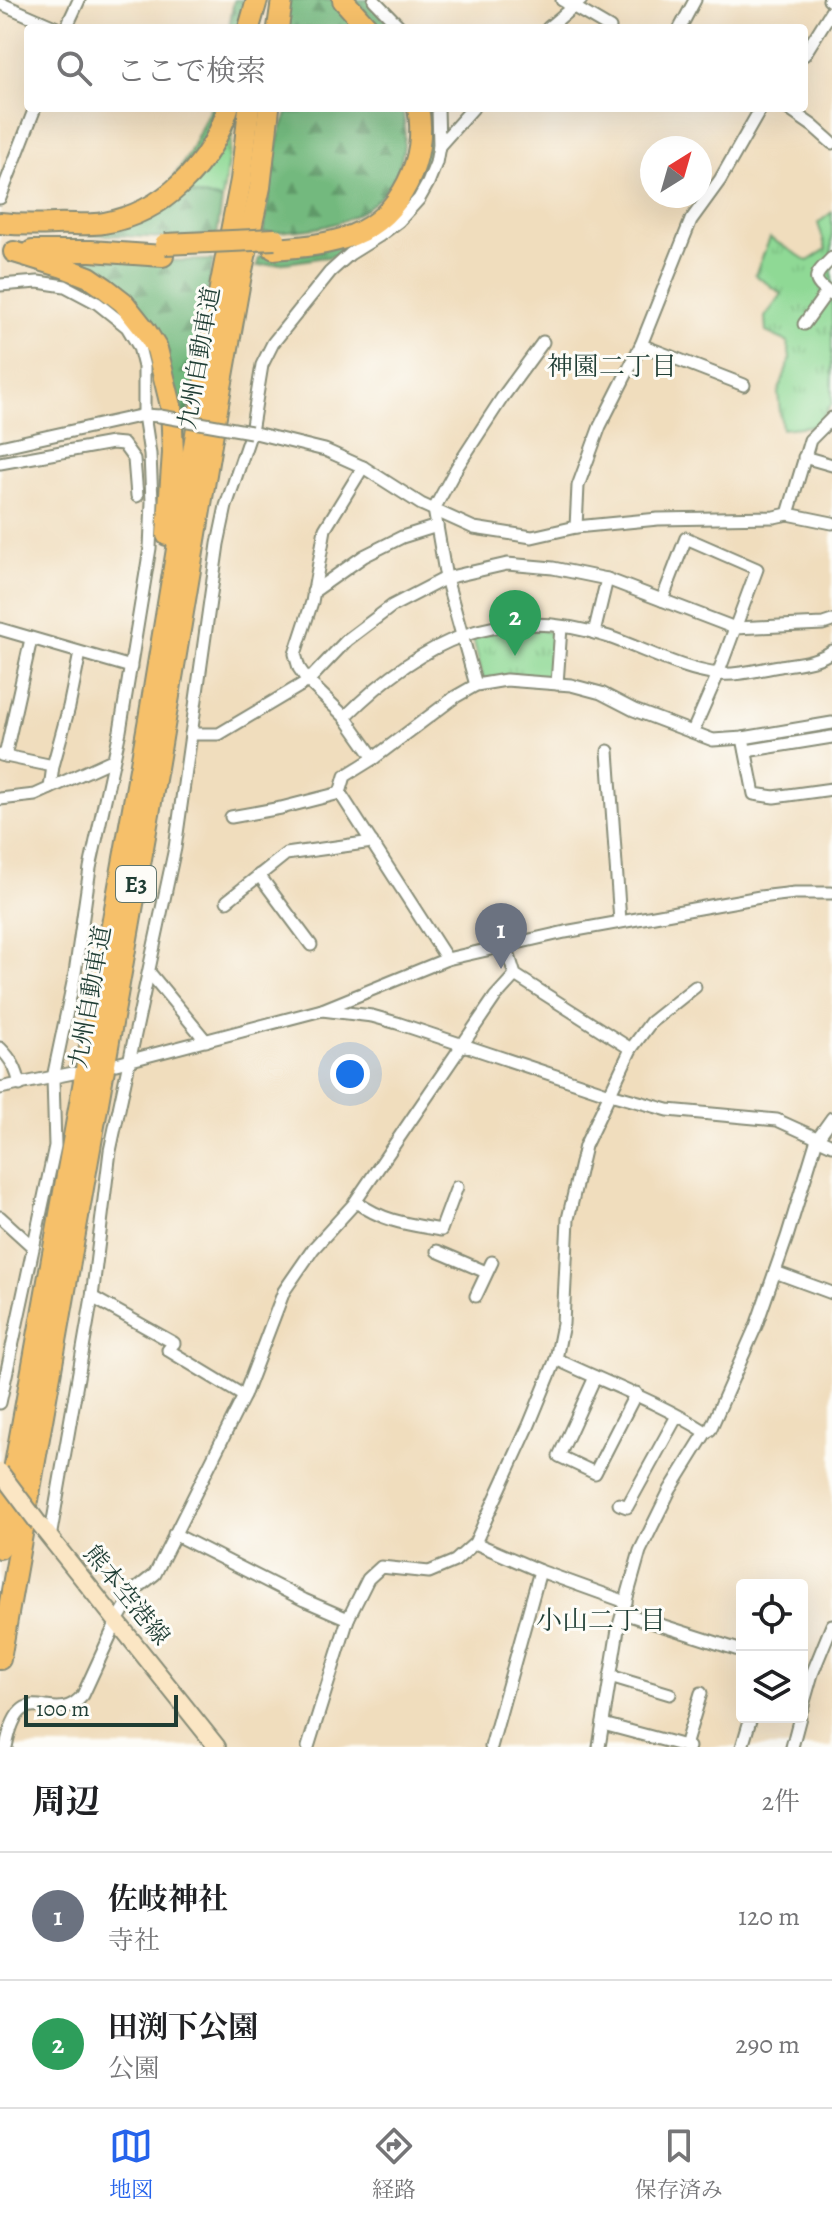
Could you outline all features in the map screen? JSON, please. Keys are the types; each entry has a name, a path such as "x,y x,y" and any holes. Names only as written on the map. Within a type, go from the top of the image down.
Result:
{"highway":[{"path":"251,24 260,0"},
{"path":"259,24 260,0"},
{"path":"279,24 282,0"},
{"path":"343,0 364,24"},
{"path":"0,223 27,226 107,223 153,206 179,186 199,164 219,132 226,112"},
{"name":"九州自動車道","path":"0,1548 149,719 220,288 241,180 249,112"},
{"name":"九州自動車道","path":"0,1659 224,369 260,187 269,112"},
{"path":"260,187 274,128 281,112"},
{"path":"274,244 326,233 356,221 379,206 396,185 408,158 411,141 407,112"},
{"path":"7,251 164,250 274,244 303,246 356,234 378,220 399,198 410,180 422,132 419,112"},
{"path":"27,226 60,238 164,250"},
{"path":"7,251 63,267 89,277 105,288 123,302 146,331 157,349 164,371 171,406 173,453 149,719"}],"main road":[{"name":"熊本空港線","path":"0,1472 217,1747"}],"street":[{"path":"68,24 79,0"},
{"path":"374,0 397,24"},
{"path":"682,24 695,0"},
{"path":"552,24 572,2 604,24"},
{"path":"2,4 48,24"},
{"path":"808,49 832,10"},
{"path":"0,198 33,112"},
{"path":"50,1538 92,1297 110,1151 175,848 218,544 226,506 251,432 262,365 273,343 330,272 350,254 399,221 419,199 432,173 439,146 438,112"},
{"path":"439,146 469,112"},
{"path":"576,527 578,486 600,426 641,345 691,220 720,180 759,112"},
{"path":"793,112 832,143"},
{"path":"804,324 830,293 815,280 817,273 832,258"},
{"path":"0,285 38,282 65,286 97,303 127,327 139,347 144,367 144,415 150,454 152,502 150,548 131,667 90,868 75,973 53,1078 55,1146 0,1403"},
{"path":"476,685 446,578 434,509 502,398 543,342"},
{"path":"641,345 744,385"},
{"path":"0,447 144,415 160,416 251,432 325,450 363,467 402,493 474,528 532,537 576,527 658,519 774,517 788,514 832,523"},
{"path":"788,514 810,440 832,418"},
{"path":"0,472 0,464 112,443 123,444 134,459 137,496"},
{"path":"804,457 832,465"},
{"path":"363,467 325,529 313,592 295,654 299,668 308,681 345,717 374,758"},
{"path":"313,592 364,556 402,537 437,526"},
{"path":"662,600 686,538 757,569 693,731"},
{"path":"191,734 219,734 308,681 347,640 392,606 446,578 507,564 553,568 607,579 735,628 832,621"},
{"path":"594,633 607,579"},
{"path":"345,717 382,681 410,661 462,635 512,624 594,633 674,662 718,674 809,661 832,651"},
{"path":"557,684 561,627"},
{"path":"0,629 131,667"},
{"path":"31,639 2,756 53,766"},
{"path":"50,788 80,653"},
{"path":"447,959 340,793 345,776 455,697 476,685 506,680 557,684 601,693 634,710 713,740 744,745 831,729"},
{"path":"744,745 754,794 774,797 832,789"},
{"path":"608,751 620,921"},
{"path":"0,799 35,795 112,760"},
{"path":"231,817 340,793"},
{"path":"227,901 286,854 372,842"},
{"path":"259,875 311,945"},
{"path":"116,1064 322,1010 447,959 620,921 760,897 832,893"},
{"path":"506,946 515,975 631,1049"},
{"path":"149,972 206,1041"},
{"path":"6,1747 15,1716 27,1706 45,1705 59,1710 76,1704 88,1687 117,1621 136,1589 155,1574 244,1396 284,1291 313,1249 356,1202 495,997 515,975"},
{"path":"308,1747 348,1619 368,1579 381,1567 429,1572 455,1561 475,1543 556,1359 563,1324 568,1219 585,1146 631,1049 651,1022 695,987"},
{"path":"322,1010 372,1016 668,1110 777,1120 832,1145"},
{"path":"0,1048 18,1073 20,1085"},
{"path":"0,1088 73,1073"},
{"path":"599,1747 624,1607 640,1551 670,1490 710,1430 756,1326 817,1139 832,1118"},
{"path":"356,1202 398,1223 441,1230 457,1187"},
{"path":"0,1217 33,1247"},
{"path":"437,1251 489,1267 476,1296"},
{"path":"775,1272 832,1293"},
{"path":"92,1297 174,1343 168,1350 244,1396"},
{"path":"556,1359 636,1393 706,1432"},
{"path":"595,1377 559,1456 595,1473 636,1393"},
{"path":"627,1507 677,1416"},
{"path":"174,1534 348,1619"},
{"path":"475,1543 624,1607 736,1649"},
{"path":"491,1747 540,1571"},
{"path":"808,1670 832,1625"},
{"path":"610,1676 670,1694"},
{"path":"603,1724 661,1743 687,1746 701,1693"},
{"path":"742,1747 749,1723"},
{"path":"792,1747 798,1723"}],"green space":[{"path":"234,0 243,0 240,24 230,24"},
{"path":"289,0 336,0 357,24 286,24"},
{"path":"349,0 368,0 389,24 372,24"},
{"path":"208,112 220,112 208,142 170,182 189,154"},
{"path":"233,112 235,112 222,200 183,192"},
{"path":"288,112 403,112 405,129 399,167 379,198 364,210 326,226 263,233 279,135"},
{"path":"424,112 435,112 433,146 424,177 416,191 393,216 363,240 337,255 257,266 259,257 309,253 394,214"},
{"path":"183,192 222,200 217,235 169,238 79,234"},
{"path":"832,212 832,403 818,425 782,429 778,393 790,359 788,342 766,332 765,317 782,294 755,275 770,238 808,261 826,249 818,223"},
{"path":"84,258 213,260 183,444 178,443 162,349 71,262"},
{"path":"502,630 537,630 556,636 551,675 483,679 473,638"}],"place":[{"name":"田渕下公園","path":"515,656"},
{"name":"佐岐神社","path":"501,969"}],"district":[{"name":"神園二丁目","path":"612,366"},
{"name":"小山二丁目","path":"601,1620"}]}
